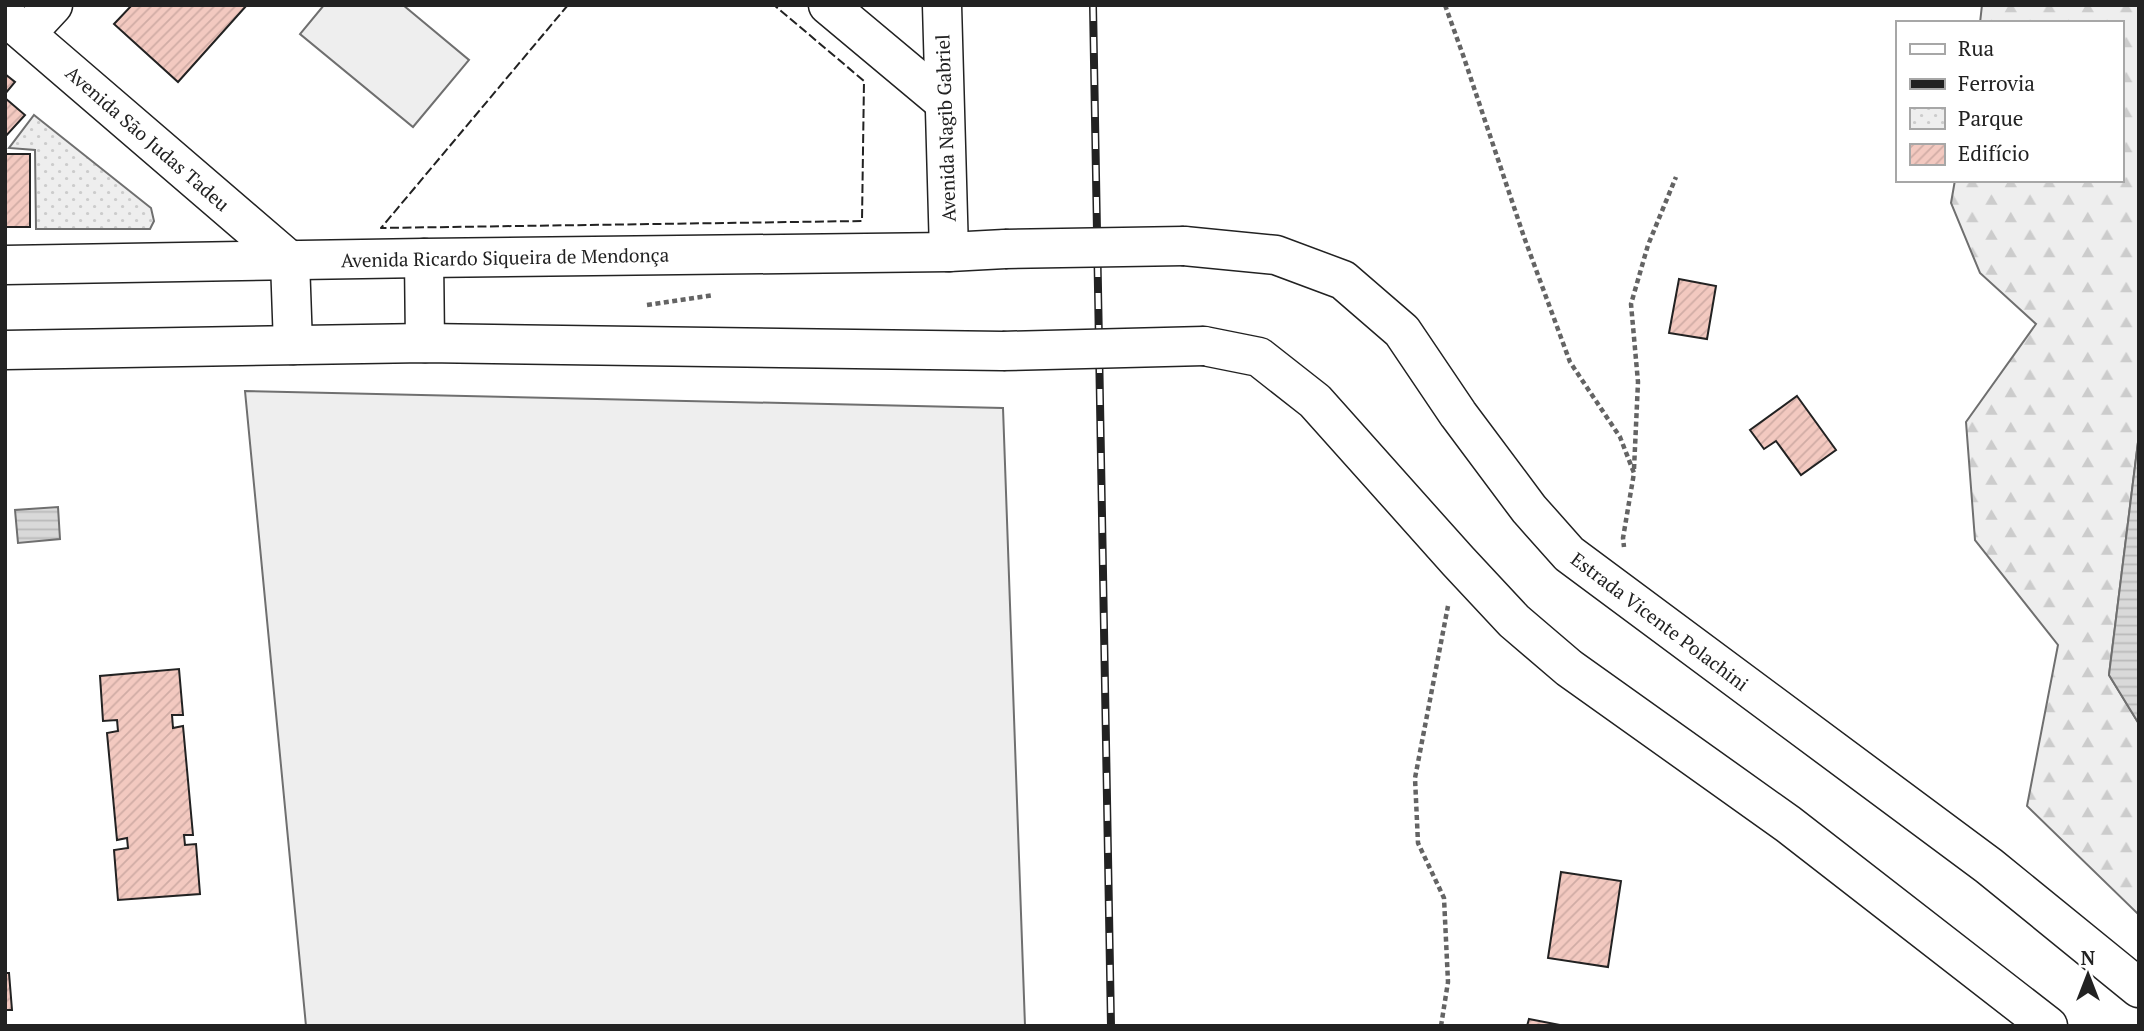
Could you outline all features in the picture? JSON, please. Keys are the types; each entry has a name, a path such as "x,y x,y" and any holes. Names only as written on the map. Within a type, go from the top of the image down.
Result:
{"main road":[{"path":"16,24 53,5"},
{"path":"828,5 944,102"},
{"name":"Avenida Nagib Gabriel","path":"942,5 949,252"},
{"name":"Avenida São Judas Tadeu","path":"16,24 290,261"},
{"name":"Estrada Vicente Polachini","path":"1005,249 1184,246 1217,248 1276,255 1343,280 1402,331 1458,414 1528,509 1569,554 1989,866 2139,988"},
{"name":"Avenida Ricardo Siqueira de Mendonça","path":"5,265 949,252 1005,249"},
{"path":"424,258 425,343"},
{"path":"290,261 293,345"},
{"path":"5,350 425,343 1003,351 1204,346 1259,358 1315,401 1514,621 1569,668 1788,824 2048,1026"}],"path":[{"path":"1444,5 1570,362 1620,437 1634,473"},
{"path":"1630,600 1623,538 1634,473 1638,382 1631,304 1648,245 1676,177"},
{"path":"1441,1026 1448,982 1444,898 1418,843 1415,778 1458,561"}],"green space":[{"path":"324,5 403,5 469,60 413,127 300,34"},
{"path":"1982,5 2139,5 2139,434 2109,675 2139,724 2139,915 2027,806 2058,645 1975,540 1966,422 2036,324 1980,273 1951,203 1955,182 2123,182 2123,21 1980,21"},
{"path":"34,115 151,208 154,221 150,229 36,229 35,150 9,148"},
{"path":"245,391 1003,408 1025,1026 306,1026"}],"shaded area":[{"path":"2139,434 2139,724 2109,675"},
{"path":"58,507 60,539 18,543 15,510"}],"building":[{"path":"132,5 247,5 178,82 114,24"},
{"path":"5,74 15,82 5,94"},
{"path":"5,98 25,115 5,137"},
{"path":"5,154 30,154 30,227 5,227"},
{"path":"1679,279 1716,286 1707,339 1669,333"},
{"path":"1797,396 1836,450 1801,475 1776,441 1764,449 1750,430"},
{"path":"179,669 183,715 172,715 173,728 183,726 193,835 184,835 185,845 196,844 200,894 118,900 114,850 128,848 127,838 117,840 107,733 118,731 117,720 103,721 100,676"},
{"path":"1561,872 1621,881 1608,967 1548,958"},
{"path":"5,973 9,973 12,1010 5,1010"},
{"path":"1529,1019 1565,1026 1527,1026"}],"railway":[{"path":"1093,5 1111,1026"}],"fence":[{"path":"568,5 381,228 862,221 864,81 774,5"}]}
